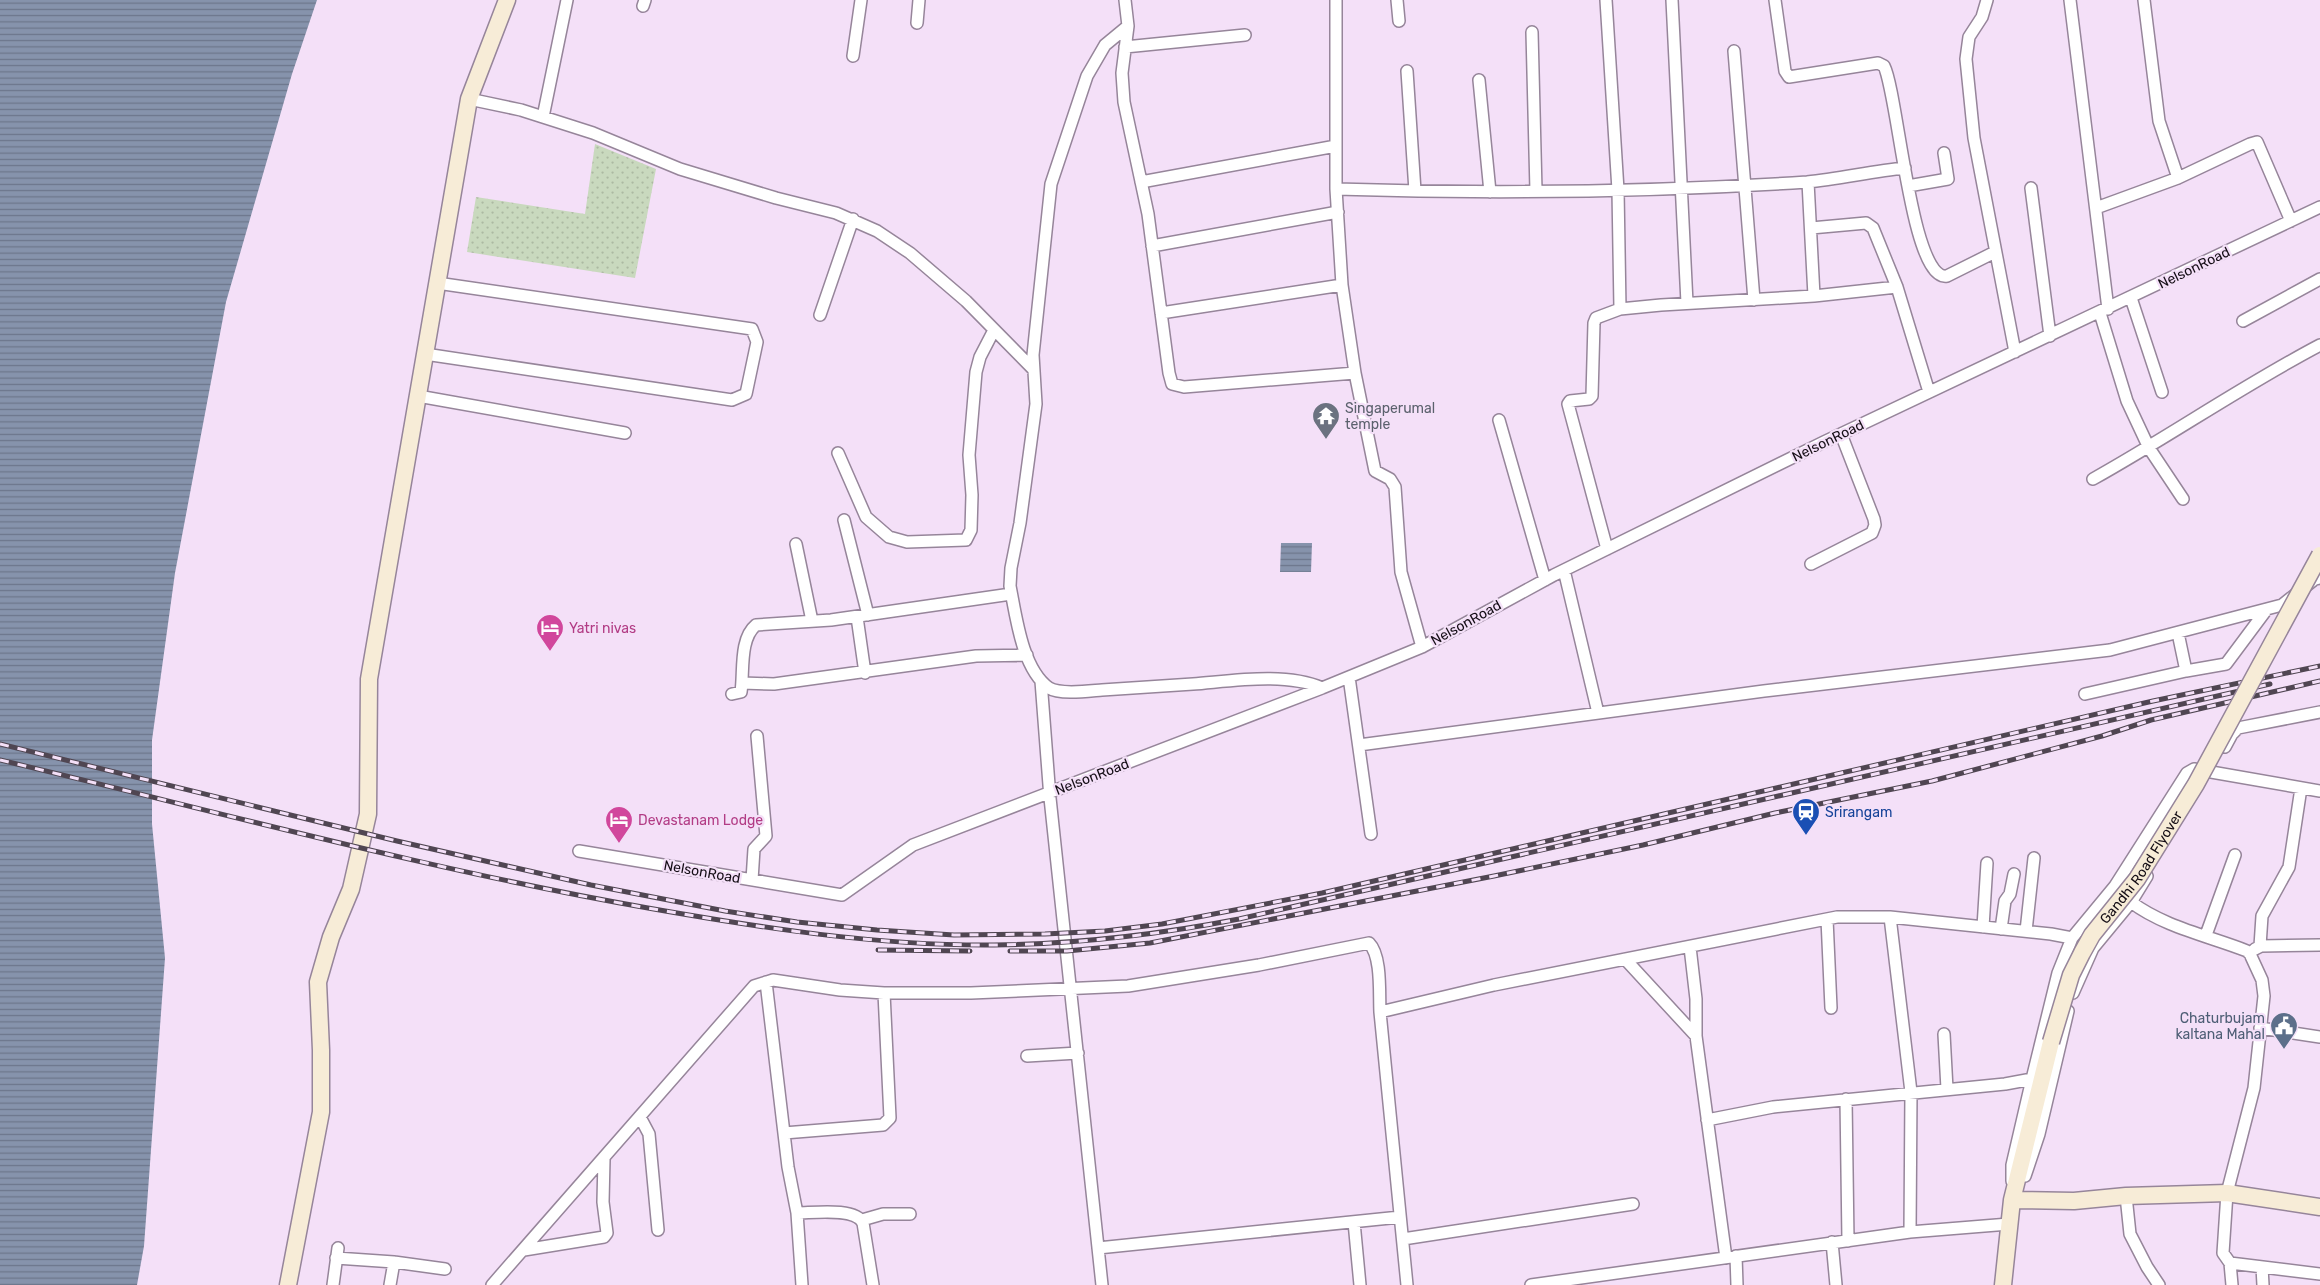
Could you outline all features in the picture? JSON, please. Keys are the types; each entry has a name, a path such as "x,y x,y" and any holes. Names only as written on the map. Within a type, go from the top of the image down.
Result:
{"main road":[{"path":"288,1285 320,1112 322,1050 318,982 331,936 351,889 368,814 369,680 469,99 507,0"},
{"name":"Gandhi Road Flyover","path":"2003,1285 2012,1200 2051,1042 2072,975 2092,935 2133,885 2196,784 2320,555"},
{"path":"2012,1200 2074,1201 2227,1193 2320,1207"}],"street":[{"path":"543,117 567,0"},
{"path":"853,56 861,0"},
{"path":"917,23 919,0"},
{"path":"1125,0 1128,26 1122,73 1124,102 1152,246 1170,381 1176,386 1356,373"},
{"path":"1336,0 1336,189 1342,285 1356,373 1375,471 1390,479 1395,487 1401,572 1422,647"},
{"path":"1397,0 1399,21"},
{"path":"1606,0 1618,190 1620,309"},
{"path":"1672,0 1687,302"},
{"path":"1776,0 1785,71 1789,77 1878,63 1884,66 1913,216 1922,245 1935,273 1939,276 1947,276 1995,252"},
{"path":"1988,0 1982,17 1969,37 1966,60 1974,138 2015,352"},
{"path":"2070,0 2096,208 2104,311 2127,401 2149,448 2183,499"},
{"path":"2144,0 2158,122 2178,178"},
{"path":"1102,1285 1072,989 1049,793 1041,681 1028,656 1009,582 1010,568 1020,523 1036,404 1033,369 1051,184 1087,76 1105,45 1128,26"},
{"path":"1532,32 1536,191"},
{"path":"1125,47 1246,34"},
{"path":"1734,51 1743,185 1754,300"},
{"path":"1407,71 1415,191"},
{"path":"1479,80 1490,192"},
{"path":"469,99 543,117 593,133 680,169 853,219 877,231 910,253 966,301 1033,369"},
{"path":"2096,208 2178,178 2257,142 2291,221"},
{"path":"1141,182 1336,146"},
{"path":"1908,186 1948,179 1944,153"},
{"path":"1336,189 1490,192 1681,188 1808,182 1905,168"},
{"path":"1808,182 1814,296"},
{"path":"2031,188 2050,336"},
{"name":"NelsonRoad","path":"578,851 840,895 913,845 1322,688 1422,647 1564,570 1841,434 2132,298 2320,207"},
{"path":"1152,246 1338,212"},
{"path":"820,315 853,219"},
{"path":"1811,228 1866,224 1871,226 1897,287 1929,392"},
{"path":"2243,321 2320,279"},
{"path":"425,354 732,400 746,394 757,342 752,329 438,283"},
{"path":"1161,313 1342,285"},
{"path":"1607,549 1568,404 1570,401 1589,399 1592,396 1594,323 1596,318 1620,309 1687,302 1814,296 1897,287"},
{"path":"2132,298 2162,392"},
{"path":"838,454 866,516 889,537 907,542 966,540 971,530 972,495 968,455 976,372 980,357 994,330"},
{"path":"2093,479 2149,448 2269,372 2320,345"},
{"path":"418,396 625,432"},
{"path":"1499,420 1545,580"},
{"path":"1810,564 1872,533 1874,529 1874,519 1841,434"},
{"path":"844,520 862,616 864,673"},
{"path":"796,544 812,621"},
{"path":"1564,570 1598,713"},
{"path":"1359,745 1764,691 2099,652 2285,604 2318,578"},
{"path":"732,694 741,692 745,644 750,630 756,625 862,616 1012,594"},
{"path":"2085,694 2229,662 2267,609"},
{"path":"2178,633 2186,671"},
{"path":"742,683 774,684 976,656 1028,656"},
{"path":"1349,677 1371,834"},
{"path":"1041,681 1057,691 1104,690 1251,679 1312,684 1322,688"},
{"path":"2012,1200 2025,1178 2039,1134 2075,986 2094,948 2131,902 2237,729 2320,712"},
{"path":"752,880 754,849 766,836 757,736"},
{"path":"2012,1200 2012,1165 2058,973 2072,938 2115,886 2187,773 2194,769 2320,791"},
{"path":"2260,946 2262,916 2290,867 2301,788"},
{"path":"2206,935 2235,855"},
{"path":"2026,931 2034,858"},
{"path":"1983,927 1987,863"},
{"path":"2001,929 2006,901 2010,894 2014,874"},
{"path":"2131,902 2172,924 2249,952 2262,980 2264,988 2254,1088 2227,1193 2223,1252 2230,1262 2232,1285"},
{"path":"1380,1012 1494,985 1837,917 1890,917 2026,931 2072,938"},
{"path":"1890,917 1910,1092 1910,1232"},
{"path":"1827,919 1831,1008"},
{"path":"492,1285 754,986 773,980 840,990 971,993 1128,986 1259,965 1370,943 1374,948 1376,959 1407,1285"},
{"path":"2249,952 2260,946 2320,945"},
{"path":"1690,946 1696,999 1696,1036 1706,1120 1737,1285"},
{"path":"1626,959 1696,1036"},
{"path":"766,982 784,1133 797,1213 802,1285"},
{"path":"784,1133 883,1124 891,1117 884,992"},
{"path":"2260,1028 2320,1037"},
{"path":"1944,1034 1947,1089"},
{"path":"1027,1056 1078,1053"},
{"path":"1706,1120 1773,1107 2005,1084 2032,1079"},
{"path":"1846,1099 1848,1241"},
{"path":"640,1117 649,1134 658,1230"},
{"path":"524,1250 604,1237 607,1234 603,1202 604,1159"},
{"path":"2122,1197 2130,1234 2159,1285"},
{"path":"1403,1239 1474,1226 1633,1204"},
{"path":"797,1213 848,1213 856,1215 862,1220 874,1285"},
{"path":"862,1220 883,1214 910,1214"},
{"path":"1098,1248 1400,1216"},
{"path":"1354,1222 1360,1285"},
{"path":"1531,1285 1611,1279 1731,1257 1910,1232 2009,1224"},
{"path":"1832,1242 1836,1285"},
{"path":"333,1285 337,1253 445,1270"},
{"path":"390,1285 394,1262"},
{"path":"2230,1262 2320,1274"},
{"path":"2262,1267 2263,1285"}],"green space":[{"path":"595,144 656,169 635,278 467,252 476,197 585,214"}],"water":[{"path":"0,0 317,0 292,74 226,302 175,573 152,740 152,824 165,958 144,1246 137,1285 0,1285"},
{"path":"1281,543 1312,543 1311,572 1280,572"}],"railway":[{"path":"0,744 397,841 591,885 725,911 797,922 877,930 954,935 1045,934 1105,931 1162,924 1322,893 2153,701 2320,666"},
{"path":"1010,951 1067,951 1150,943 1494,876 1643,845 1775,813 1932,781 2102,736 2151,720 2320,681"},
{"path":"0,760 404,858 566,893 648,908 777,929 864,939 951,945 1056,943 1117,938 1239,919 2270,684"},
{"path":"878,950 970,951"}],"place":[{"name":"Singaperumal temple","path":"1326,440"},
{"name":"Yatri nivas","path":"550,652"},
{"name":"Srirangam","path":"1806,836"},
{"name":"Devastanam Lodge","path":"619,844"},
{"name":"Chaturbujam kaltana Mahal","path":"2284,1050"}]}
